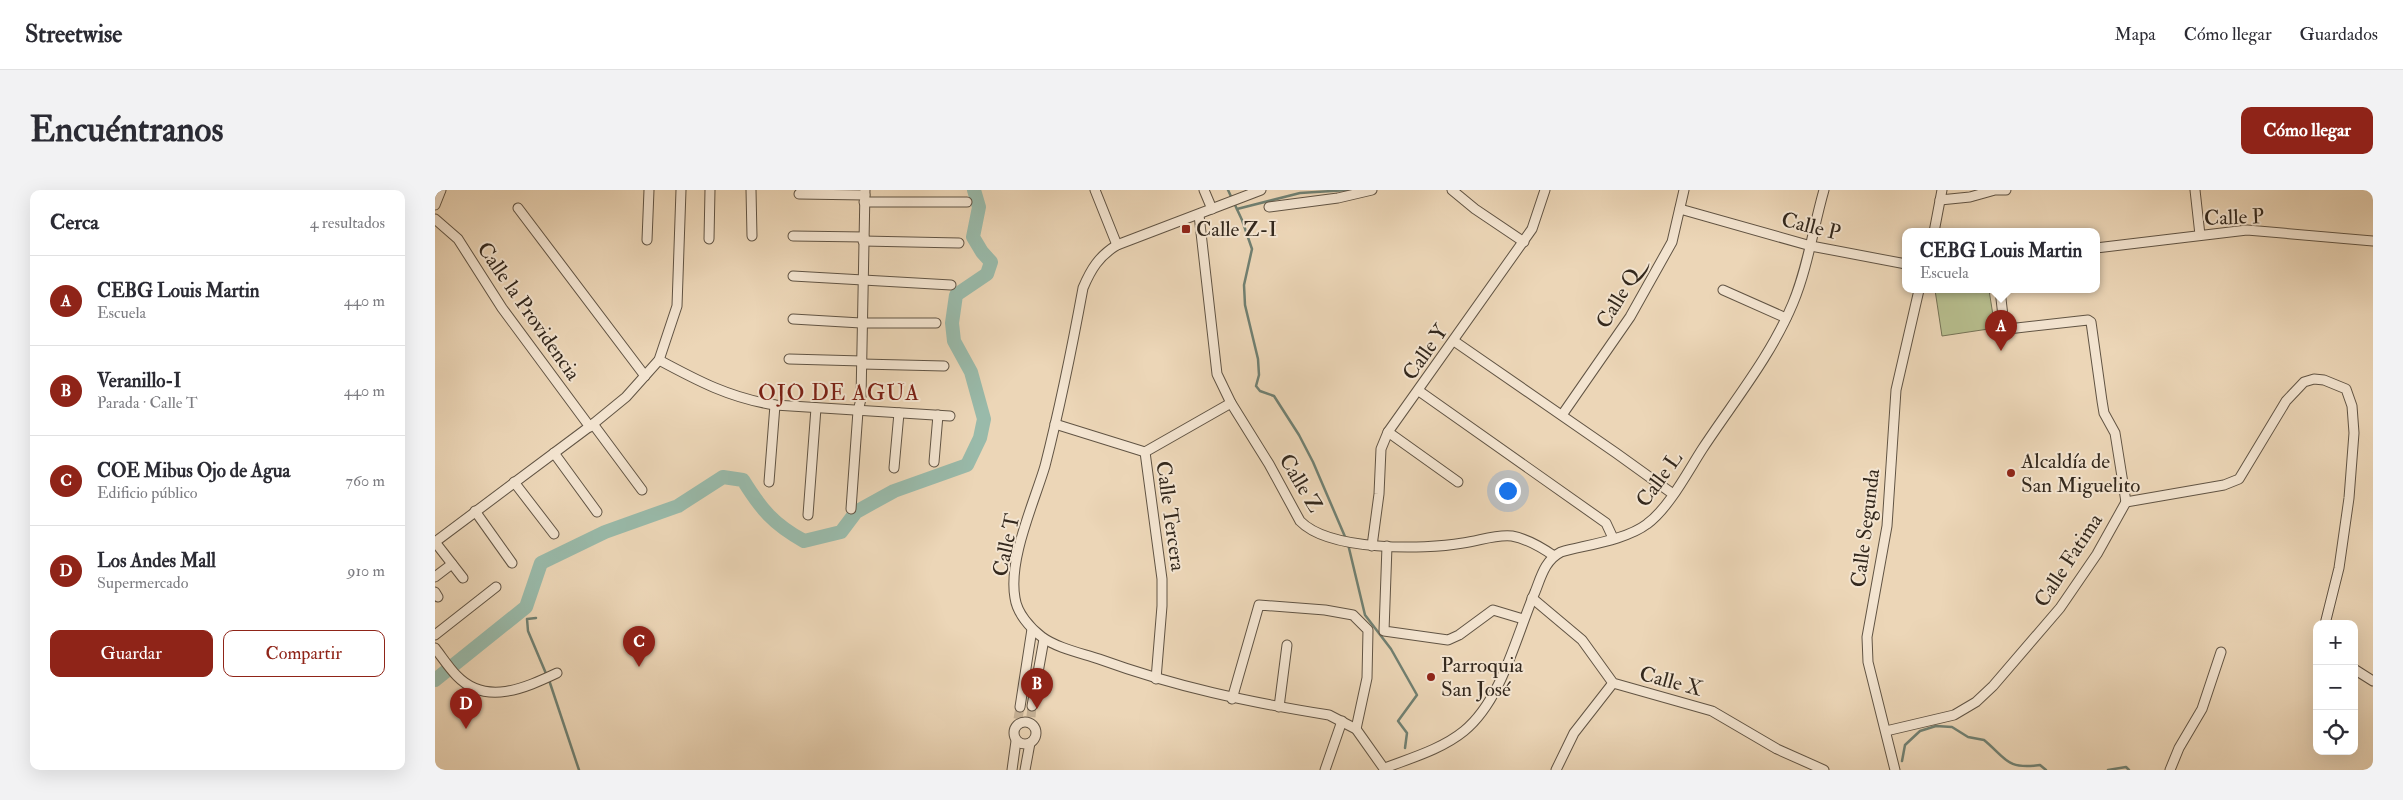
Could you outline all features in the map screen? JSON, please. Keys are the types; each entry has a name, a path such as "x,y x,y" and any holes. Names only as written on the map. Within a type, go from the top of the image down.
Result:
{"street":[{"path":"435,205 441,190"},
{"path":"647,240 649,190"},
{"path":"463,578 435,542 591,425 625,397 659,360 677,306 681,190"},
{"path":"709,239 710,190"},
{"path":"751,190 752,236"},
{"path":"1095,190 1117,245"},
{"path":"1204,190 1212,210"},
{"name":"Calle T","path":"1261,190 1117,245 1096,262 1083,288 1055,424 1019,549 1015,572 1015,597 1018,608 1032,629 1044,639 1156,679 1232,699 1329,715 1356,729 1385,769"},
{"path":"1269,207 1303,203 1372,190"},
{"path":"1453,190 1475,209 1523,242"},
{"name":"Calle Y","path":"1372,546 1379,494 1381,449 1388,432 1533,229 1545,190"},
{"name":"Calle Q","path":"1562,415 1630,317 1672,242 1684,190"},
{"name":"Calle L","path":"1554,556 1561,552 1613,538 1648,524 1673,494 1768,354 1786,318 1793,303 1811,246 1823,190"},
{"path":"1935,228 1942,190"},
{"path":"1940,200 1970,198 1995,190 2006,190"},
{"path":"2195,190 2200,235"},
{"path":"799,194 967,202"},
{"path":"851,509 861,399 865,196"},
{"path":"518,208 645,376"},
{"name":"Calle P","path":"1681,209 1811,246 1902,263"},
{"name":"Calle Z","path":"1199,215 1217,374 1231,403 1277,477 1300,521 1306,527 1323,535 1372,546 1461,544 1501,536 1513,536 1535,543 1554,556"},
{"name":"Calle la Providencia","path":"435,218 458,239 501,308 642,490"},
{"name":"Calle P","path":"2100,248 2247,230 2373,241"},
{"path":"793,236 959,243"},
{"path":"793,276 951,285"},
{"path":"1723,290 1786,318"},
{"name":"Calle Segunda","path":"1895,770 1868,662 1867,638 1887,526 1896,390 1918,293"},
{"path":"2000,293 2007,329 2088,320 2091,322 2101,402 2115,433 2126,502"},
{"path":"793,319 861,323 936,324"},
{"path":"1454,341 1673,494"},
{"path":"789,359 944,366"},
{"path":"659,360 724,393 751,402 950,416"},
{"name":"Calle Fatima","path":"1886,732 1954,715 1976,702 1993,686 2060,608 2097,554 2126,502 2224,485 2239,479 2286,401 2304,382 2314,379 2339,385 2346,390 2352,406 2354,433 2349,498 2339,568 2326,620"},
{"path":"1419,391 1606,523 1613,538"},
{"path":"1145,452 1231,403"},
{"path":"769,482 775,405"},
{"path":"808,514 816,408"},
{"path":"894,468 899,413"},
{"path":"935,462 938,415"},
{"name":"Calle Tercera","path":"1055,424 1145,452 1162,580 1162,606 1156,679"},
{"path":"1388,432 1458,482"},
{"path":"554,453 597,512"},
{"path":"515,482 554,534"},
{"path":"475,511 512,563"},
{"path":"1387,546 1384,631 1447,640 1459,635 1493,610 1523,619"},
{"path":"1385,769 1423,753 1466,730 1496,689 1523,619 1547,564 1554,556"},
{"path":"435,577 452,564"},
{"path":"435,635 496,587"},
{"name":"Calle X","path":"1533,598 1582,640 1613,684 1711,710 1777,749 1823,770"},
{"path":"1232,699 1259,605 1325,610 1353,615 1368,630 1367,678 1356,729"},
{"path":"1020,707 1032,629"},
{"path":"1032,706 1044,639"},
{"path":"1279,707 1287,645"},
{"path":"435,648 465,683 479,690 500,693 512,691 556,674"},
{"path":"2170,770 2179,748 2202,709 2221,652"},
{"path":"1025,666 1038,669"},
{"path":"2358,672 2373,681"},
{"path":"1556,770 1574,734 1613,684"},
{"path":"1025,770 1030,743 1036,736 1031,717"},
{"path":"1011,770 1016,741 1013,730 1018,722 1024,721 1034,726"},
{"path":"1325,770 1342,721"},
{"path":"1016,741 1023,744 1030,743"}],"green space":[{"path":"1935,293 1989,293 1995,328 1942,336"}],"waterway":[{"path":"435,680 526,607 541,563 605,532 678,506 723,477 743,480 769,515 793,535 804,541 841,532 856,512 894,491 967,465 980,438 984,419 971,372 954,341 952,323 956,295 987,274 991,262 973,237 979,207 974,190"},
{"path":"1228,190 1242,220 1252,249 1244,285 1245,305 1258,359 1259,375 1256,386 1260,391 1274,396 1299,435 1313,462 1346,539"},
{"path":"1237,209 1300,193 1348,190"},
{"path":"1348,544 1365,615 1391,649 1417,695 1398,721 1407,733 1405,748"},
{"path":"536,618 527,619 528,631 550,683 579,770"},
{"path":"1902,761 1905,745 1920,731 1936,726 1952,727 1968,737 1984,740 2002,757 2013,764 2020,766 2040,765 2046,770"},
{"path":"2108,770 2126,767 2129,770"}],"tunnel":[{"path":"1031,717 1032,706"},
{"path":"1018,719 1020,707"}],"place":[{"name":"Calle Z-I","path":"1186,229"},
{"name":"CEBG Louis Martin","path":"2001,351"},
{"name":"Alcaldía de San Miguelito","path":"2011,473"},
{"name":"COE Mibus Ojo de Agua","path":"639,667"},
{"name":"Parroquia San José","path":"1431,677"},
{"name":"Veranillo-I","path":"1037,709"},
{"name":"Los Andes Mall","path":"466,729"}],"district":[{"name":"OJO DE AGUA","path":"839,392"}]}
